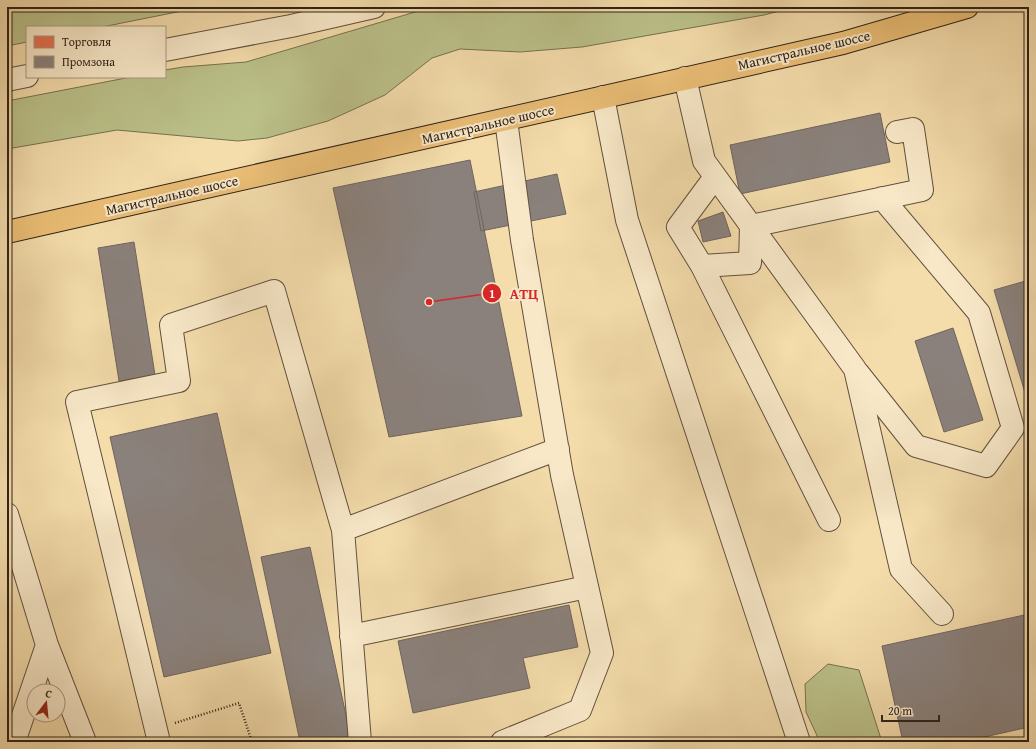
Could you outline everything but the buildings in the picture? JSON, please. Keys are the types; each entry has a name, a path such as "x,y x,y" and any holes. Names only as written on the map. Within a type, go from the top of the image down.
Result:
{"main road":[{"name":"Магистральное шоссе","path":"7,232 843,43 967,7"}],"street":[{"path":"166,50 291,26 374,7"},
{"path":"7,80 26,76"},
{"path":"685,78 704,161 855,369 916,446 986,466 1013,428 979,312 882,198"},
{"path":"603,97 627,220 799,742"},
{"path":"502,742 580,710 602,653 562,475 522,240 506,120"},
{"path":"751,226 922,190 912,129 897,132"},
{"path":"715,177 678,227 702,266 829,520"},
{"path":"702,266 750,263 751,226"},
{"path":"157,736 77,402 179,381 171,325 274,291 343,530 360,742"},
{"path":"855,369 901,570 942,614"},
{"path":"343,530 558,449"},
{"path":"7,514 48,645 85,742"},
{"path":"351,636 587,587"},
{"path":"14,742 48,645"}],"path":[{"path":"157,736 239,703 252,742"}],"green space":[{"path":"7,7 202,7 107,26 26,26 26,42 7,46"},
{"path":"432,7 795,7 764,15 582,47 520,52 460,49 432,58 385,95 328,121 267,138 238,141 117,130 7,149 7,101 126,78 166,78 166,70 183,67 246,62"},
{"path":"828,664 859,670 882,742 820,742 806,712 805,684"}],"place":[{"name":"АТЦ","path":"429,302"}]}
